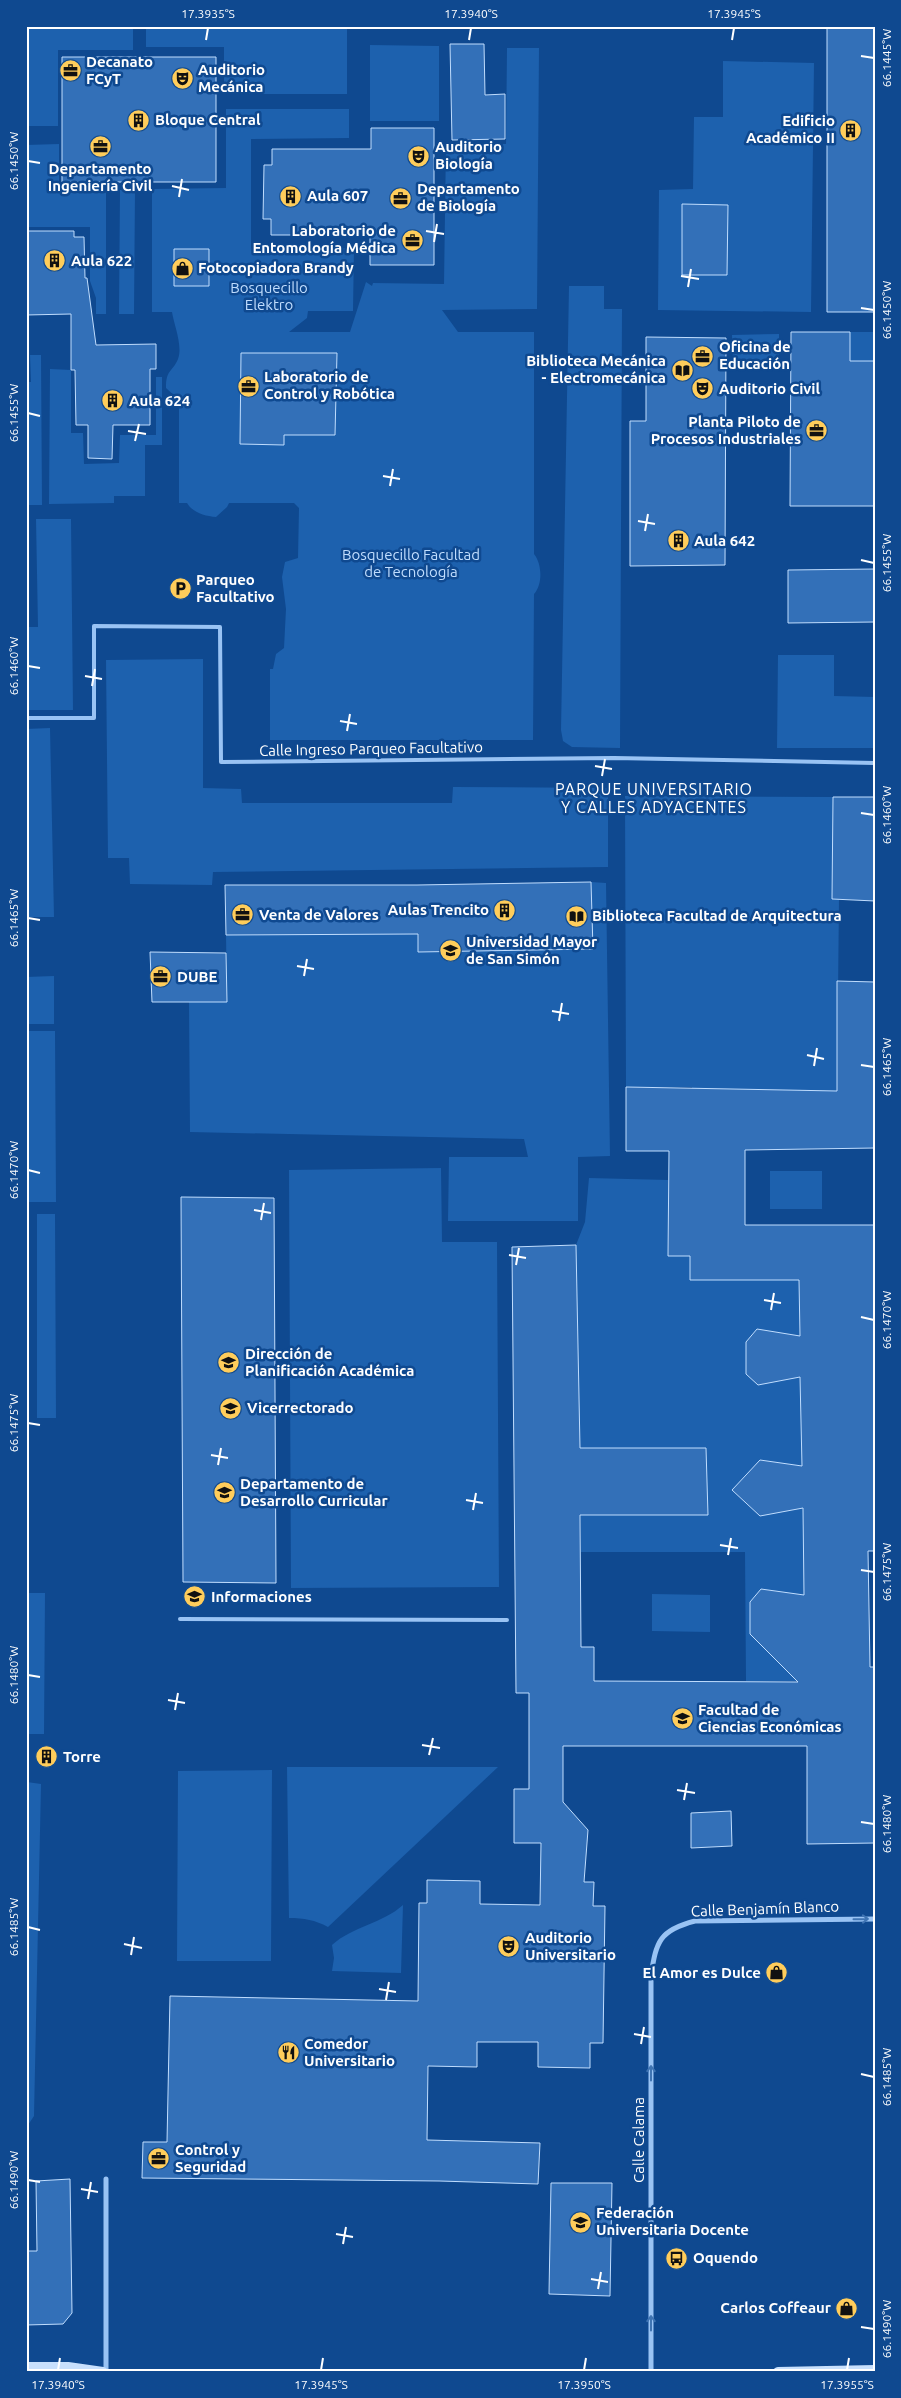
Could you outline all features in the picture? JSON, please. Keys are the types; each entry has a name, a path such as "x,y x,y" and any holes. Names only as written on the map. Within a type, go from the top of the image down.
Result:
{"main road":[{"path":"26,2367 68,2367 104,2372"},
{"path":"778,2372 875,2370"}],"street":[{"name":"Calle Benjamín Blanco","path":"661,1940 674,1926 694,1921 875,1919"},
{"name":"Calle Calama","path":"651,2372 651,1976 654,1956 661,1940"},
{"path":"104,2372 106,2179"}],"lane":[{"name":"Calle Ingreso Parqueo Facultativo","path":"26,718 94,718 94,626 220,627 221,762 614,758 875,763"},
{"path":"180,1619 507,1620"}],"green space":[{"path":"28,26 133,26 133,50 58,50 58,126 26,126"},
{"path":"146,26 347,26 347,94 224,94 224,47 146,47"},
{"path":"370,45 439,46 439,121 370,121"},
{"path":"507,48 539,48 537,309 442,310 458,332 534,332 534,554 539,563 540,580 534,594 533,740 270,740 270,669 273,669 276,654 284,648 286,609 282,577 285,562 298,558 299,508 294,503 229,503 216,517 200,513 187,503 179,503 179,400 166,388 168,374 178,359 178,336 172,312 152,312 152,189 226,188 226,109 349,109 349,138 251,139 251,248 259,244 296,244 300,248 354,248 353,311 308,311 307,318 289,332 350,332 366,282 372,286 373,283 444,284 446,143 506,144"},
{"path":"723,61 814,63 811,312 658,310 659,190 693,189 694,117 723,117"},
{"path":"59,144 59,185 106,184 106,314 96,314 96,298 90,281 90,227 26,227 26,145"},
{"path":"120,190 135,190 134,314 119,314"},
{"path":"569,286 604,286 604,309 622,309 620,748 572,747 563,741 561,730"},
{"path":"850,332 875,332 875,361 850,361"},
{"path":"779,334 779,367 733,367 732,335"},
{"path":"30,355 41,355 42,505 26,505 26,382 31,382"},
{"path":"50,369 71,370 71,433 83,433 84,464 119,463 120,435 156,435 156,377 162,377 162,445 145,445 145,496 114,496 114,503 49,504"},
{"path":"36,519 71,519 73,710 26,710 26,627 38,627"},
{"path":"778,655 834,655 834,696 875,697 875,748 777,748"},
{"path":"203,659 203,788 241,789 242,803 452,803 453,787 608,788 608,867 213,872 212,885 130,884 129,858 108,858 106,660"},
{"path":"50,728 54,917 26,917 26,729"},
{"path":"625,796 833,797 832,899 839,899 837,1091 691,1151 692,1087 626,1087"},
{"path":"591,882 606,883 610,1156 578,1157 578,1221 448,1221 449,1157 528,1157 524,1139 190,1132 189,1001 227,1002 226,935 418,934 418,952 592,949"},
{"path":"54,976 54,1024 26,1024 26,977"},
{"path":"26,1031 55,1031 56,1202 26,1202"},
{"path":"441,1168 442,1242 497,1242 499,1587 291,1588 289,1170"},
{"path":"770,1171 822,1171 822,1209 770,1209"},
{"path":"589,1178 668,1180 668,1256 690,1256 690,1280 799,1280 806,1681 746,1681 745,1552 581,1552 576,1245 585,1222"},
{"path":"37,1214 55,1214 56,1418 37,1418"},
{"path":"26,1593 45,1593 44,1734 26,1734"},
{"path":"652,1594 710,1595 710,1632 652,1631"},
{"path":"287,1767 498,1767 328,1927 309,1920 289,1918"},
{"path":"272,1770 271,1961 177,1961 178,1771"},
{"path":"27,1782 41,1784 34,2116 26,2128"},
{"path":"403,1905 401,1973 332,1971 334,1958 332,1945 349,1933 386,1917"}],"building":[{"name":"Edificio Académico II","path":"827,26 875,26 875,312 827,312"},
{"path":"450,44 484,44 485,95 505,94 505,139 452,140"},
{"name":"Bloque Central","path":"62,57 216,57 216,182 62,182"},
{"path":"371,128 434,128 434,265 370,265 370,235 271,235 271,219 263,219 264,165 272,165 272,149 371,149"},
{"path":"682,204 728,205 727,275 682,275"},
{"path":"26,231 74,231 74,237 84,237 85,278 87,278 96,345 156,344 156,369 150,369 150,425 113,425 112,459 88,458 88,425 76,425 75,370 71,370 71,314 26,315"},
{"path":"174,249 209,249 209,286 174,286"},
{"path":"791,332 850,332 850,361 875,361 875,506 790,506"},
{"path":"646,337 726,338 725,565 630,566 630,421 646,421"},
{"path":"241,353 337,353 335,435 284,435 284,445 240,444"},
{"path":"875,569 875,622 788,623 788,570"},
{"path":"833,797 875,797 875,901 832,899"},
{"path":"591,882 593,949 418,952 418,934 226,935 225,885 417,885"},
{"path":"150,952 226,953 227,1002 152,1002"},
{"path":"837,981 875,982 875,1148 745,1150 745,1225 875,1225 875,1551 868,1551 870,1667 875,1667 875,1843 807,1844 807,1746 563,1746 563,1802 588,1830 584,1882 594,1882 593,1906 605,1906 603,2043 590,2043 590,2068 538,2067 538,2042 477,2042 477,2067 428,2066 427,2140 540,2143 538,2184 142,2178 143,2142 167,2142 170,1996 418,2001 419,1903 427,1903 427,1880 480,1881 480,1904 540,1905 541,1843 514,1843 514,1789 529,1789 529,1693 516,1693 512,1247 576,1245 580,1448 706,1448 708,1515 580,1515 581,1647 594,1647 594,1681 798,1682 750,1634 750,1602 761,1589 804,1595 803,1508 760,1516 732,1490 760,1460 802,1466 800,1377 758,1385 746,1374 746,1342 757,1329 800,1336 799,1280 690,1280 690,1256 668,1256 669,1151 626,1151 626,1087 837,1091"},
{"path":"181,1197 274,1198 276,1583 183,1582"},
{"path":"731,1811 732,1846 691,1848 691,1813"},
{"path":"70,2179 72,2313 63,2324 26,2325 26,2251 37,2251 36,2181"},
{"name":"Federación Universitaria Docente","path":"551,2183 612,2183 610,2296 549,2294"}],"place":[{"name":"Decanato FCyT","path":"70,71"},
{"name":"Auditorio Mecánica","path":"182,79"},
{"name":"Bloque Central","path":"139,120"},
{"name":"Edificio Académico II","path":"851,130"},
{"name":"Departamento Ingeniería Civil","path":"100,146"},
{"name":"Auditorio Biología","path":"419,156"},
{"name":"Aula 607","path":"291,196"},
{"name":"Departamento de Biología","path":"401,198"},
{"name":"Laboratorio de Entomología Médica","path":"412,240"},
{"name":"Aula 622","path":"55,261"},
{"name":"Fotocopiadora Brandy","path":"182,268"},
{"name":"Oficina de Educación","path":"703,356"},
{"name":"Biblioteca Mecánica - Electromecánica","path":"682,370"},
{"name":"Laboratorio de Control y Robótica","path":"248,386"},
{"name":"Auditorio Civil","path":"703,389"},
{"name":"Aula 624","path":"113,401"},
{"name":"Planta Piloto de Procesos Industriales","path":"817,431"},
{"name":"Aula 642","path":"678,541"},
{"name":"Parqueo Facultativo","path":"180,589"},
{"name":"Aulas Trencito","path":"505,910"},
{"name":"Venta de Valores","path":"243,915"},
{"name":"Biblioteca Facultad de Arquitectura","path":"576,916"},
{"name":"Universidad Mayor de San Simón","path":"450,951"},
{"name":"DUBE","path":"161,977"},
{"name":"Dirección de Planificación Académica","path":"229,1363"},
{"name":"Vicerrectorado","path":"231,1408"},
{"name":"Departamento de Desarrollo Curricular","path":"224,1493"},
{"name":"Informaciones","path":"195,1597"},
{"name":"Facultad de Ciencias Económicas","path":"682,1719"},
{"name":"Torre","path":"47,1757"},
{"name":"Auditorio Universitario","path":"509,1947"},
{"name":"El Amor es Dulce","path":"777,1973"},
{"name":"Comedor Universitario","path":"288,2053"},
{"name":"Control y Seguridad","path":"159,2159"},
{"name":"Federación Universitaria Docente","path":"580,2222"},
{"name":"Oquendo","path":"677,2258"},
{"name":"Carlos Coffeaur","path":"847,2308"}],"district":[{"name":"PARQUE UNIVERSITARIO Y CALLES ADYACENTES","path":"654,798"}],"park label":[{"name":"Bosquecillo Elektro","path":"269,296"},
{"name":"Bosquecillo Facultad de Tecnología","path":"411,564"}]}
